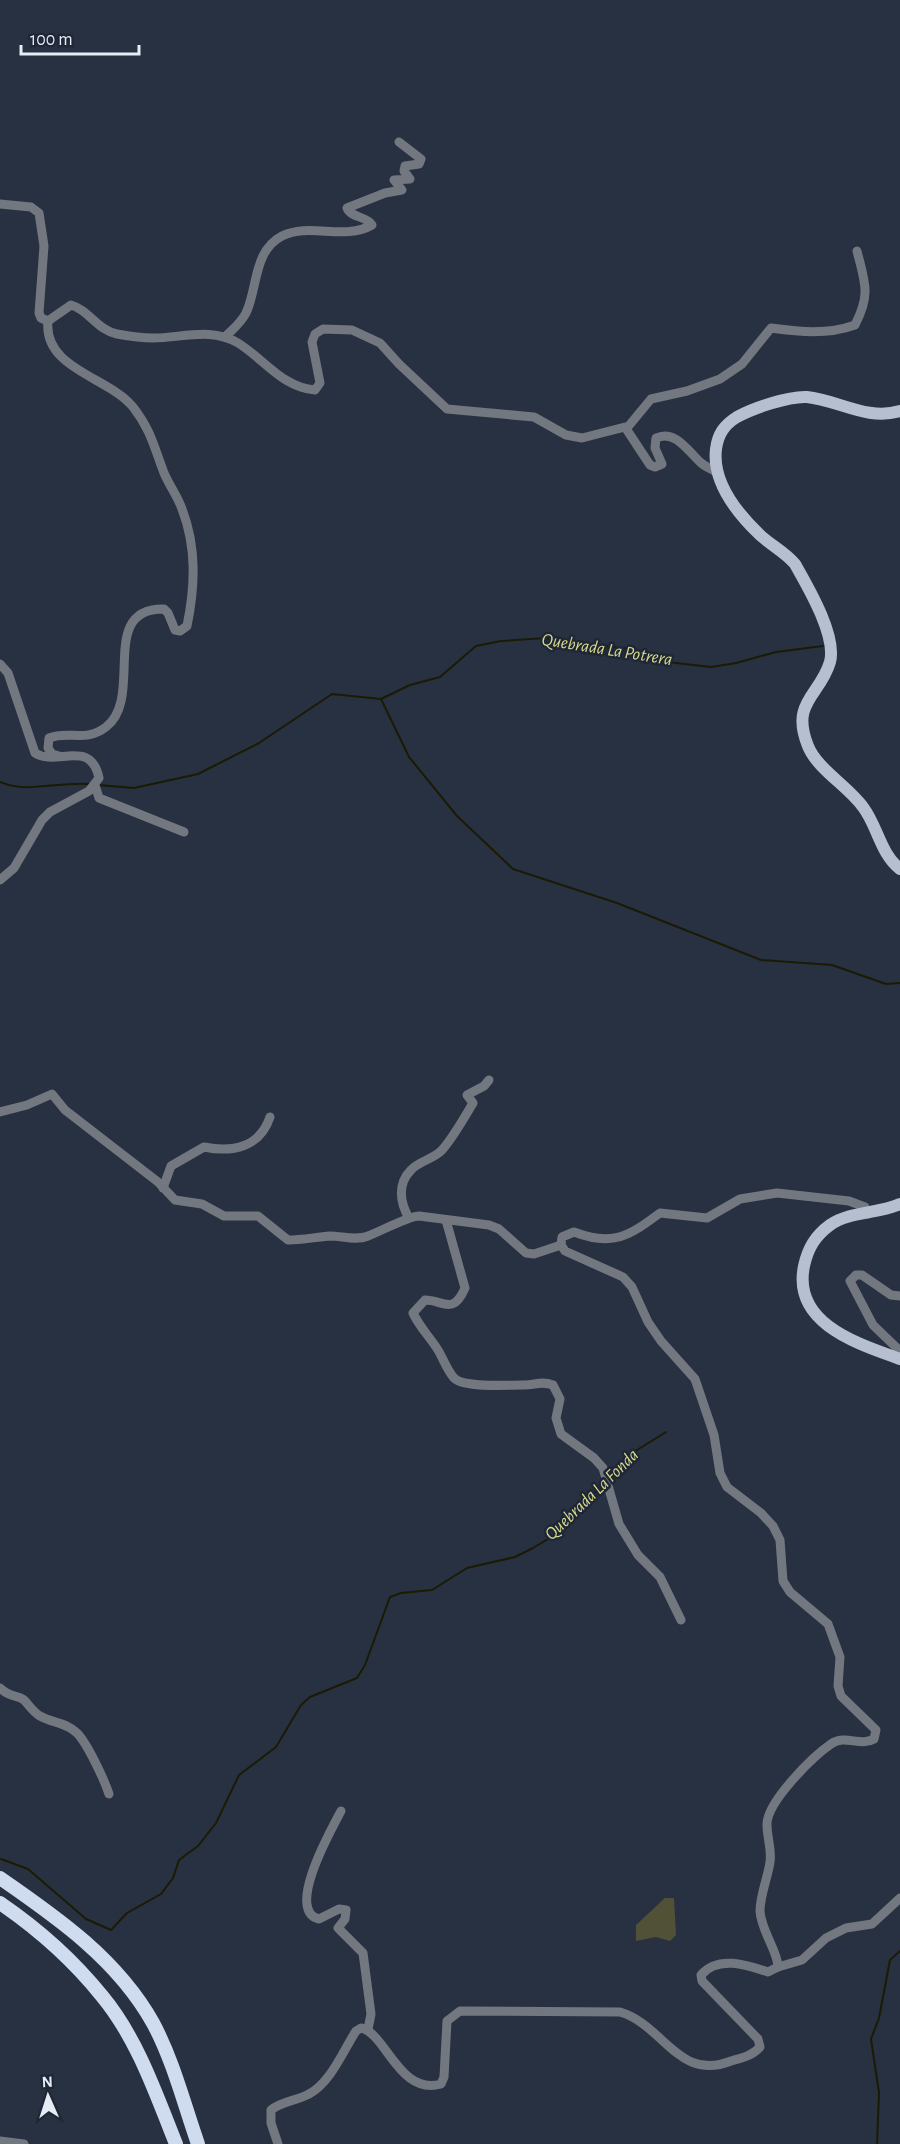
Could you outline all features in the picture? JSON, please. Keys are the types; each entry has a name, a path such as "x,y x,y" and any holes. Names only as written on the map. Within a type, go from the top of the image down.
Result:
{"highway":[{"path":"0,1878 58,1919 96,1952 131,1990 153,2024 198,2144"},
{"path":"0,1903 40,1931 103,1996 147,2073 176,2144"}],"main road":[{"path":"900,411 892,413 858,411 804,397 782,400 725,424 716,447 717,472 721,486 749,522 795,564 817,607 829,638 830,662 803,708 805,739 818,763 850,790 865,809 885,852 900,869"},
{"path":"900,1204 868,1214 850,1215 832,1223 818,1234 809,1247 803,1271 803,1286 815,1312 825,1324 842,1338 900,1359"}],"street":[{"path":"225,337 245,315 264,254 275,241 297,232 339,233 372,225 368,220 348,211 347,208 385,193 402,190 394,180 410,178 404,171 405,166 419,164 421,159 399,142"},
{"path":"0,204 31,207 39,213 44,246 39,313 41,318 48,321"},
{"path":"627,428 651,399 687,391 720,379 742,364 771,328 800,333 838,331 855,325 864,309 866,279 857,252"},
{"path":"48,321 71,305 77,307 96,325 114,334 153,338 194,333 225,337 239,344 269,369 297,386 315,390 320,383 312,342 315,334 323,329 352,330 380,343 447,409 534,417 566,435 582,438 597,436 621,427 627,428 652,466 662,464 655,441 662,435 681,442 701,464 717,472"},
{"path":"48,321 48,336 56,353 131,405 145,423 154,441 166,478 182,509 190,534 194,570 194,594 187,626 180,631 175,630 164,609 147,611 137,617 125,638 123,696 120,713 106,728 92,735 49,738 48,748 52,754 59,756"},
{"path":"0,664 8,673 35,753 48,759 59,756 84,756 97,768 99,798 184,832"},
{"path":"0,880 14,868 42,820 97,781"},
{"path":"0,869 14,868"},
{"path":"409,1218 400,1197 403,1182 410,1170 444,1149 455,1128 468,1115 473,1103 467,1095 484,1086 489,1080"},
{"path":"0,1112 27,1105 52,1094 65,1110 175,1200 202,1204 224,1216 258,1216 288,1240 317,1237 367,1237 409,1218 419,1216 489,1225 499,1229 526,1253 534,1254 561,1245"},
{"path":"163,1188 171,1166 204,1148 219,1150 240,1148 256,1140 266,1129 270,1117"},
{"path":"778,1968 764,1934 760,1910 770,1860 766,1824 770,1810 784,1790 830,1745 846,1739 868,1742 874,1739 876,1730 842,1696 838,1686 840,1657 828,1624 789,1592 783,1581 780,1540 773,1526 761,1513 737,1496 720,1473 714,1435 695,1379 661,1341 648,1322 632,1287 623,1277 565,1251 561,1245 562,1237 573,1232 593,1239 626,1237 660,1213 707,1218 734,1202 767,1194 849,1201 865,1207 868,1214"},
{"path":"446,1220 465,1288 457,1301 448,1305 441,1306 425,1300 413,1312 417,1323 436,1346 455,1379 461,1383 476,1386 502,1383 520,1385 539,1381 553,1385 560,1399 556,1418 561,1434 594,1458 603,1468 619,1524 638,1555 660,1577 681,1620"},
{"path":"900,1296 891,1295 862,1275 856,1275 850,1281 873,1325 900,1351"},
{"path":"0,1688 11,1697 23,1699 37,1715 50,1721 57,1721 76,1732 104,1779 109,1794"},
{"path":"341,1811 316,1863 306,1900 306,1911 311,1917 319,1919 339,1908 346,1910 345,1918 338,1928 363,1953 371,2014 368,2029"},
{"path":"278,2144 271,2123 271,2110 279,2104 311,2094 324,2081 356,2031 361,2028 368,2029 396,2067 416,2081 433,2086 441,2084 444,2077 447,2021 460,2011 620,2012 634,2016 681,2058 698,2066 716,2068 755,2053 760,2047 758,2039 702,1981 701,1975 705,1970 727,1963 742,1963 768,1972 802,1960 826,1938 846,1928 872,1924 900,1898"},
{"path":"0,2141 24,2144"}],"green space":[{"path":"665,1898 674,1898 676,1935 670,1941 656,1937 636,1941 636,1925"}],"waterway":[{"name":"Quebrada La Potrera","path":"98,785 134,788 198,774 259,743 332,694 381,699 410,685 440,677 476,646 501,641 546,638 629,649 668,662 711,667 776,652 823,646"},
{"path":"381,699 409,757 457,816 513,869 617,903 761,960 832,965 886,984 900,983"},
{"name":"Quebrada La Potrera","path":"0,782 21,787 89,784"},
{"name":"Quebrada La Fonda","path":"608,1479 637,1450 666,1432"},
{"name":"Quebrada La Fonda","path":"1,1859 28,1869 86,1919 111,1930 127,1913 161,1894 173,1878 179,1860 198,1846 216,1823 239,1775 276,1747 301,1705 310,1697 357,1678 365,1665 390,1597 401,1593 432,1590 467,1568 515,1557 533,1548 553,1536 604,1483"},
{"path":"877,2144 879,2093 871,2039 879,2018 890,1960 900,1951"}]}
